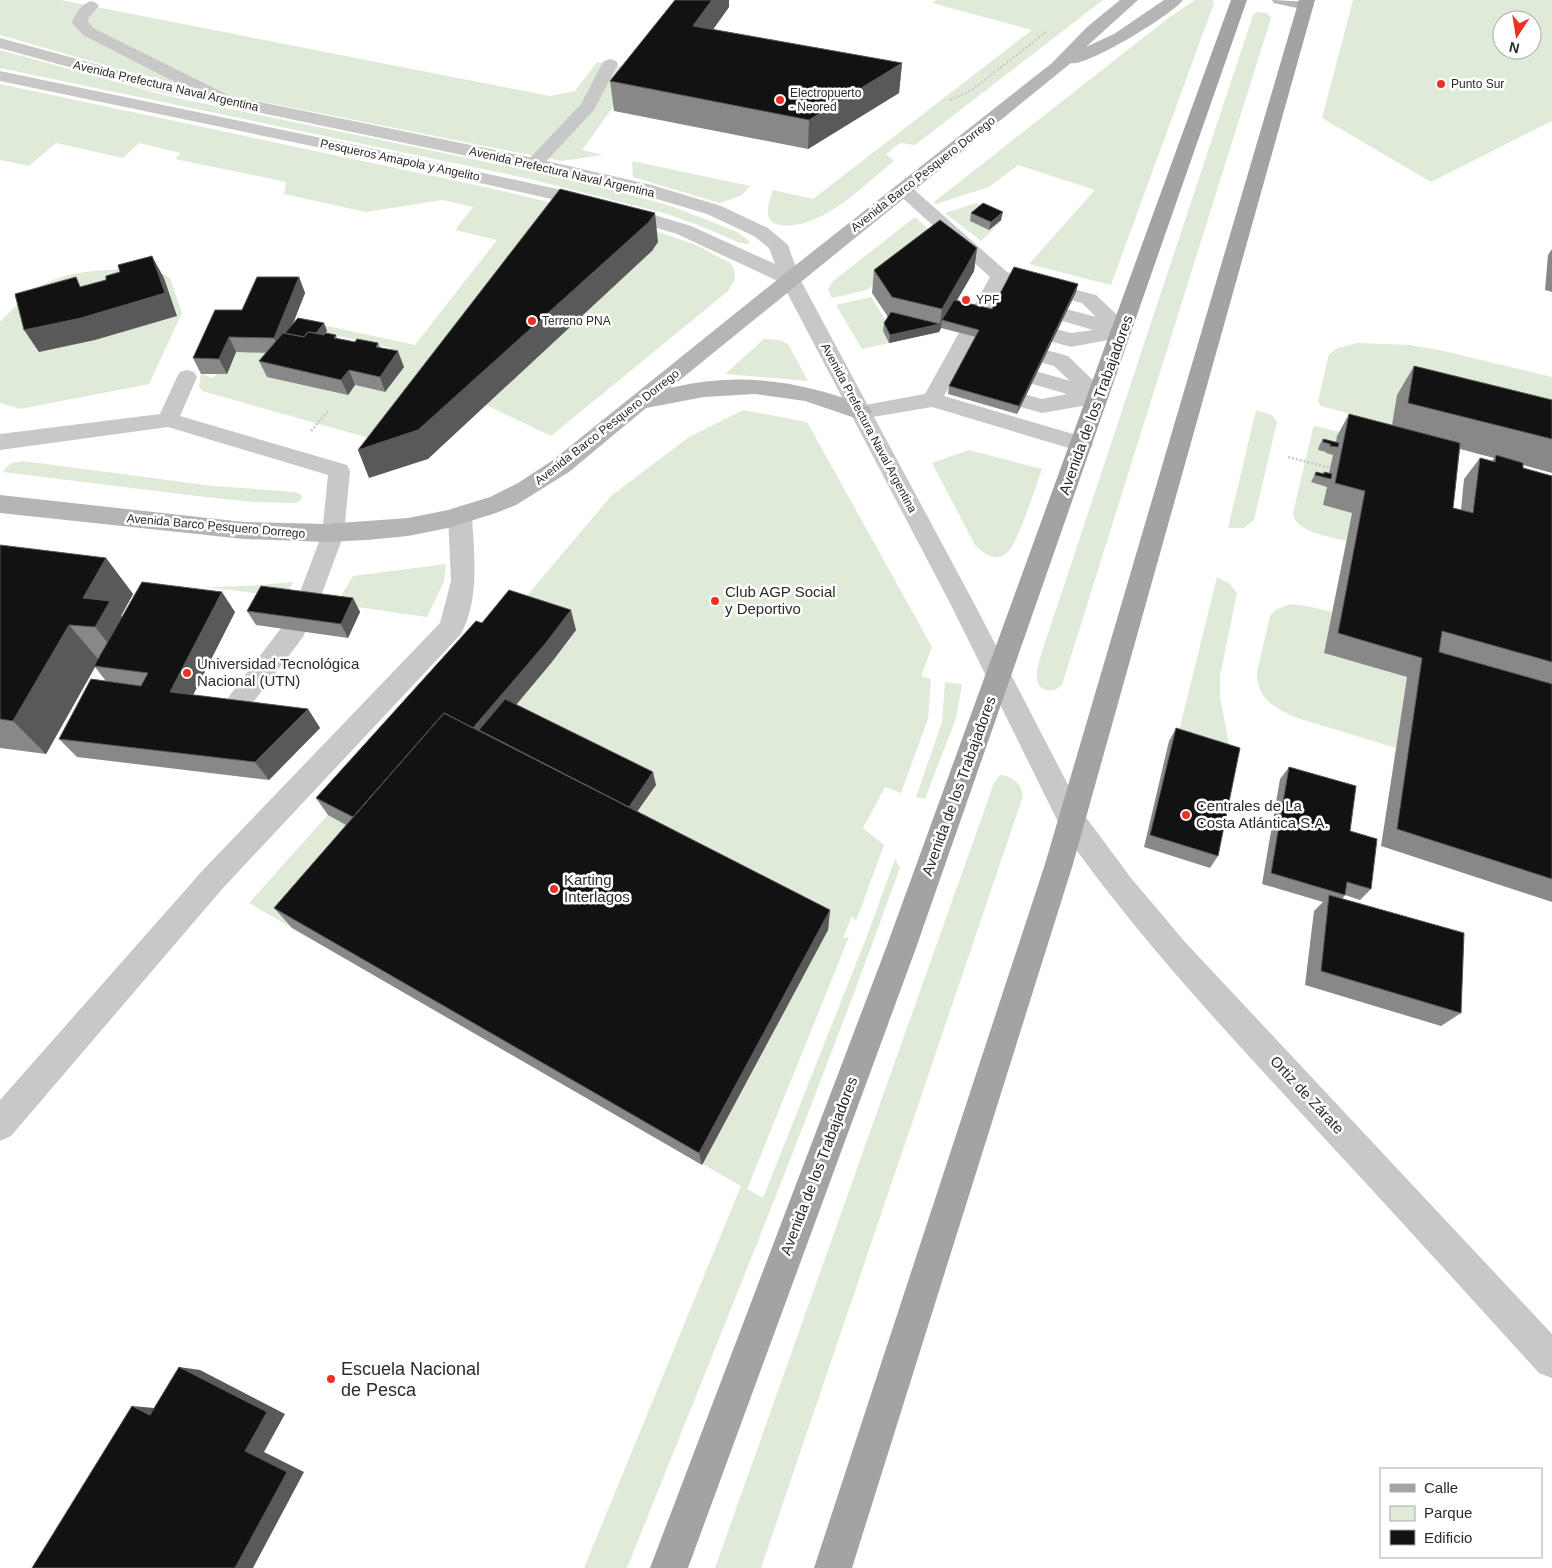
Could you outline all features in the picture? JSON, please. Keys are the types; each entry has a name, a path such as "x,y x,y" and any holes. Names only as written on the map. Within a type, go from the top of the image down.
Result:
{"main road":[{"path":"1058,67 1093,32 1130,0"},
{"path":"1058,67 1120,38 1175,0"},
{"name":"Avenida de los Trabajadores","path":"668,1568 898,958 1240,0"},
{"path":"834,1568 1072,821 1306,2 1280,0"},
{"name":"Avenida Barco Pesquero Dorrego","path":"0,504 207,528 296,534 333,534 412,526 460,516 490,506 527,489 561,466 790,279 1058,67"},
{"path":"641,402 689,390 734,386 764,386 815,394 861,412"}],"street":[{"name":"Avenida Prefectura Naval Argentina","path":"0,43 125,78 226,101 534,164 645,189 714,210 761,232 778,245 790,279 959,598 1072,821"},
{"name":"Pesqueros Amapola y Angelito","path":"0,76 360,151 591,202 684,230 790,279"},
{"path":"0,1125 213,879 452,627 463,580 460,516"},
{"name":"Ortiz de Zárate","path":"1072,821 1089,846 1130,897 1214,995 1552,1360"}],"lane":[{"path":"91,6 82,16 80,22 89,32 226,101"},
{"path":"534,164 588,106 610,64"},
{"path":"903,189 1000,276 1089,299 1122,331"},
{"path":"861,412 932,400 959,382 1005,299 1000,276"},
{"path":"1005,299 1122,331"},
{"path":"994,319 1071,340 1122,331"},
{"path":"983,339 1062,361 1099,396"},
{"path":"972,360 1099,396"},
{"path":"168,420 187,377"},
{"path":"959,382 1042,406 1099,396"},
{"path":"932,400 1082,444"},
{"path":"0,442 168,420 339,472 333,534 307,605"},
{"path":"239,702 294,630"}],"path":[{"path":"950,100 972,90 1049,30"},
{"path":"1288,457 1330,468"}],"green space":[{"path":"0,0 61,0 550,96 575,91 597,62 640,70 582,150 603,155 561,161 203,90 118,69 0,35"},
{"path":"936,0 1103,0 915,145 900,143 886,154 894,161 841,204 811,221 795,225 774,223 768,216 773,190 813,199 1032,30 932,3"},
{"path":"1195,0 1213,0 1214,3 1111,285 1029,264 1095,190 1018,165 989,187 936,204 934,202 1167,19"},
{"name":"Punto Sur","path":"1353,0 1552,0 1552,121 1431,182 1322,118"},
{"path":"1256,12 1267,13 1271,18 1062,685 1055,690 1048,691 1040,687 1038,683 1039,661 1253,15"},
{"path":"0,50 168,96 535,172 620,192 671,206 705,219 739,233 750,242 749,244 740,243 664,213 530,179 0,68"},
{"path":"0,84 490,188 645,227 696,245 730,263 734,268 735,279 728,291 551,436 486,405 652,251 657,242 394,445 202,391 199,387 201,374 213,378 236,352 281,353 347,395 355,385 385,392 381,362 391,348 293,324 295,319 415,345 497,240 455,230 473,207 442,200 366,212 284,194 286,182 175,159 181,153 139,143 123,158 56,143 29,166 0,160"},
{"path":"632,161 750,186 742,195 720,203 633,177"},
{"path":"976,203 1003,220 981,241 945,213"},
{"path":"915,217 941,240 881,285 876,283 867,290 832,298 828,290 832,282"},
{"path":"123,269 154,271 170,278 182,313 149,384 20,409 0,403 0,322 28,295 38,287 49,282 73,274"},
{"path":"871,297 888,323 883,331 889,343 862,349 836,305"},
{"path":"764,339 779,340 788,344 808,381 725,374"},
{"path":"1357,343 1410,345 1439,350 1552,377 1552,433 1398,395 1392,425 1321,406 1318,401 1329,354 1338,348"},
{"path":"743,410 807,422 932,647 921,676 931,679 928,719 901,793 885,787 863,828 884,845 856,921 852,916 843,938 849,937 747,1189 763,1198 867,936 895,859 900,868 801,1132 627,1568 584,1568 741,1186 249,903 483,641 515,610 611,496 689,437"},
{"path":"1256,410 1272,415 1277,422 1254,520 1244,528 1228,528"},
{"path":"1315,426 1352,435 1323,505 1352,513 1346,541 1314,533 1306,529 1295,520 1293,513"},
{"path":"969,450 1042,469 1016,538 1003,556 990,556 975,545 932,463"},
{"path":"23,461 213,486 296,492 302,495 302,499 296,503 253,502 2,472 11,463"},
{"path":"446,564 444,582 427,617 336,604 353,576"},
{"path":"1217,577 1230,584 1237,593 1220,676 1220,697 1232,760 1176,743"},
{"path":"293,582 286,597 206,587 249,586"},
{"path":"1290,604 1332,612 1324,653 1407,677 1396,748 1294,717 1273,705 1263,695 1257,681 1257,672 1270,616 1275,610"},
{"path":"945,682 962,684 956,718 925,799 916,797 942,722"},
{"path":"1000,775 1016,781 1021,788 1023,796 761,1568 715,1568 994,783"}],"building":[{"path":"675,0 712,0 693,26 902,63 809,120 610,81"},
{"path":"560,189 655,213 649,222 418,430 358,450"},
{"path":"983,203 1003,212 991,222 971,213"},
{"path":"940,220 977,248 942,309 892,297 874,270"},
{"path":"152,256 165,293 81,318 24,330 15,294 76,277 80,287 106,280 106,276 120,272 118,265"},
{"path":"1014,267 1078,284 1019,406 949,386 979,330 942,320 954,300 992,309"},
{"path":"257,277 299,277 274,338 229,337 219,359 193,358 215,310 242,310"},
{"path":"891,312 940,324 890,335 884,323"},
{"path":"298,318 324,323 316,333 308,332 304,337 285,333"},
{"path":"308,332 336,335 334,338 355,342 357,339 378,343 376,347 398,351 380,377 349,370 341,380 259,361 283,333 304,337"},
{"path":"1414,366 1552,400 1552,439 1408,403"},
{"path":"1349,414 1460,443 1453,508 1473,513 1480,458 1495,462 1496,455 1523,463 1523,468 1552,476 1552,662 1442,631 1439,652 1552,684 1552,879 1397,829 1422,658 1338,633 1365,491 1335,483"},
{"path":"1323,439 1339,443 1338,447 1330,446 1330,444 1323,442"},
{"path":"1316,472 1332,474 1331,479 1315,475"},
{"path":"0,545 106,558 83,598 110,601 95,627 69,625 13,721 0,719"},
{"path":"142,582 222,592 170,692 308,709 255,762 59,739 91,679 141,686 148,673 94,666"},
{"path":"261,586 353,598 341,624 247,611"},
{"path":"509,590 571,610 545,644 473,728 444,713 353,817 316,798 476,621 482,623"},
{"path":"505,699 653,772 629,807 479,730"},
{"name":"Karting Interlagos","path":"444,713 830,910 699,1153 274,908"},
{"path":"1176,728 1240,748 1218,856 1150,835"},
{"path":"1289,767 1356,786 1350,831 1377,839 1371,889 1347,882 1345,895 1271,873"},
{"path":"1329,895 1464,933 1461,1013 1321,971"},
{"path":"179,1367 267,1412 245,1451 287,1472 235,1568 32,1568 132,1406 150,1415"}],"place":[{"name":"Punto Sur","path":"1441,84"},
{"name":"Electropuerto - Neored","path":"780,100"},
{"name":"YPF","path":"966,300"},
{"name":"Terreno PNA","path":"532,321"},
{"name":"Club AGP Social y Deportivo","path":"715,601"},
{"name":"Universidad Tecnológica Nacional (UTN)","path":"187,673"},
{"name":"Centrales de La Costa Atlántica S.A.","path":"1186,815"},
{"name":"Karting Interlagos","path":"554,889"},
{"name":"Escuela Nacional de Pesca","path":"331,1379"}]}
